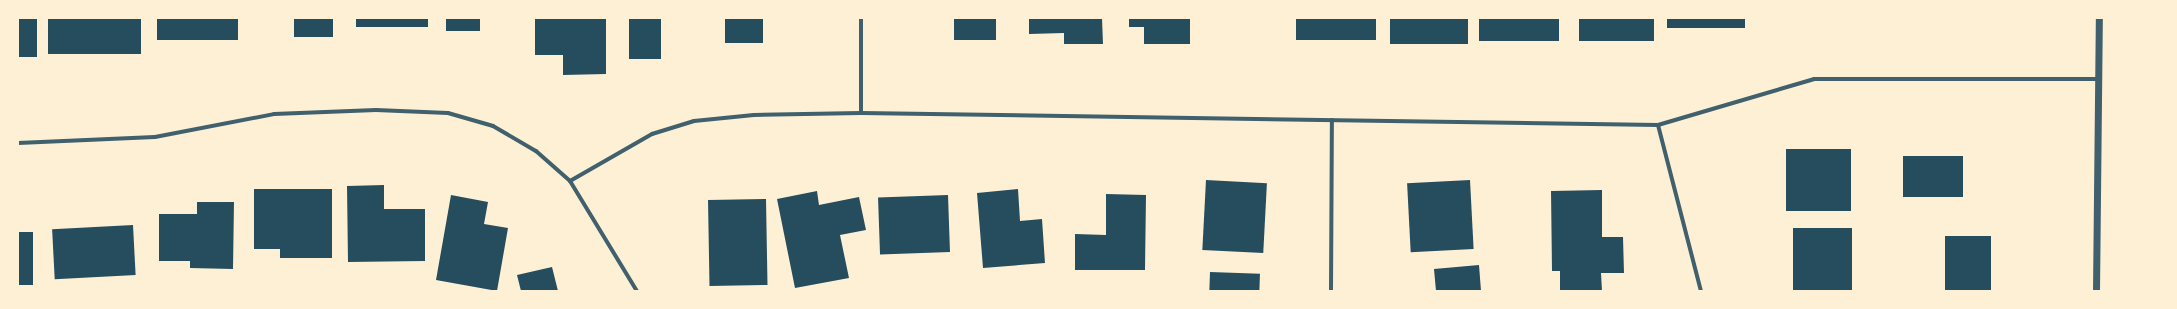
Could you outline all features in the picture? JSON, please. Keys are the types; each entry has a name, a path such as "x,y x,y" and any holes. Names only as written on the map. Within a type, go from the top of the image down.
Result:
{"street":[{"path":"860,113 862,18"},
{"path":"2096,291 2099,18"},
{"path":"570,181 652,134 694,121 754,115 860,113 1658,125 1814,79 2099,79"},
{"path":"18,143 155,137 274,114 376,110 448,113 493,126 536,151 570,181 637,291"},
{"path":"1331,291 1332,120"},
{"path":"1658,125 1702,291"}],"building":[{"path":"18,18 37,18 37,57 18,57"},
{"path":"48,18 141,18 141,54 48,54"},
{"path":"157,18 238,18 238,40 157,40"},
{"path":"294,18 333,18 333,37 294,37"},
{"path":"356,18 428,18 428,27 356,27"},
{"path":"446,18 480,18 480,31 446,31"},
{"path":"535,18 606,18 606,74 563,75 563,55 535,55"},
{"path":"629,18 661,18 661,59 629,59"},
{"path":"725,18 763,18 763,43 725,43"},
{"path":"954,18 996,18 996,40 954,40"},
{"path":"1029,18 1102,18 1103,44 1064,44 1064,33 1029,34"},
{"path":"1129,18 1190,18 1190,44 1144,44 1144,27 1129,27"},
{"path":"1296,18 1376,18 1376,40 1296,40"},
{"path":"1390,18 1468,18 1468,44 1390,44"},
{"path":"1479,18 1559,18 1559,41 1479,41"},
{"path":"1579,18 1654,18 1654,41 1579,41"},
{"path":"1667,18 1745,18 1745,28 1667,28"},
{"path":"1786,149 1851,149 1851,211 1786,211"},
{"path":"1903,156 1963,156 1963,197 1903,197"},
{"path":"1206,180 1267,183 1263,253 1202,250"},
{"path":"1470,180 1474,249 1411,252 1407,183"},
{"path":"384,185 384,209 425,209 425,261 348,262 347,186"},
{"path":"254,189 332,189 332,258 280,258 280,249 254,249"},
{"path":"1018,189 1020,221 1042,219 1045,263 983,268 977,193"},
{"path":"1602,190 1602,237 1623,237 1624,273 1601,273 1602,291 1560,291 1560,271 1552,271 1551,191"},
{"path":"817,191 819,205 859,197 866,230 840,235 849,278 795,288 777,199"},
{"path":"1106,194 1146,195 1145,270 1075,270 1075,234 1106,235"},
{"path":"451,195 488,202 484,224 508,228 497,291 436,280"},
{"path":"948,195 950,252 880,254 878,197"},
{"path":"766,199 768,285 710,286 708,200"},
{"path":"197,202 234,202 233,269 190,268 190,261 159,261 159,214 197,214"},
{"path":"133,225 136,275 55,279 52,229"},
{"path":"1793,228 1852,228 1852,291 1793,291"},
{"path":"18,232 33,232 33,285 18,285"},
{"path":"1945,236 1991,236 1991,291 1945,291"},
{"path":"1479,265 1481,291 1436,291 1434,269"},
{"path":"552,267 558,291 521,291 517,275"},
{"path":"1210,272 1260,274 1259,291 1209,291"}]}
